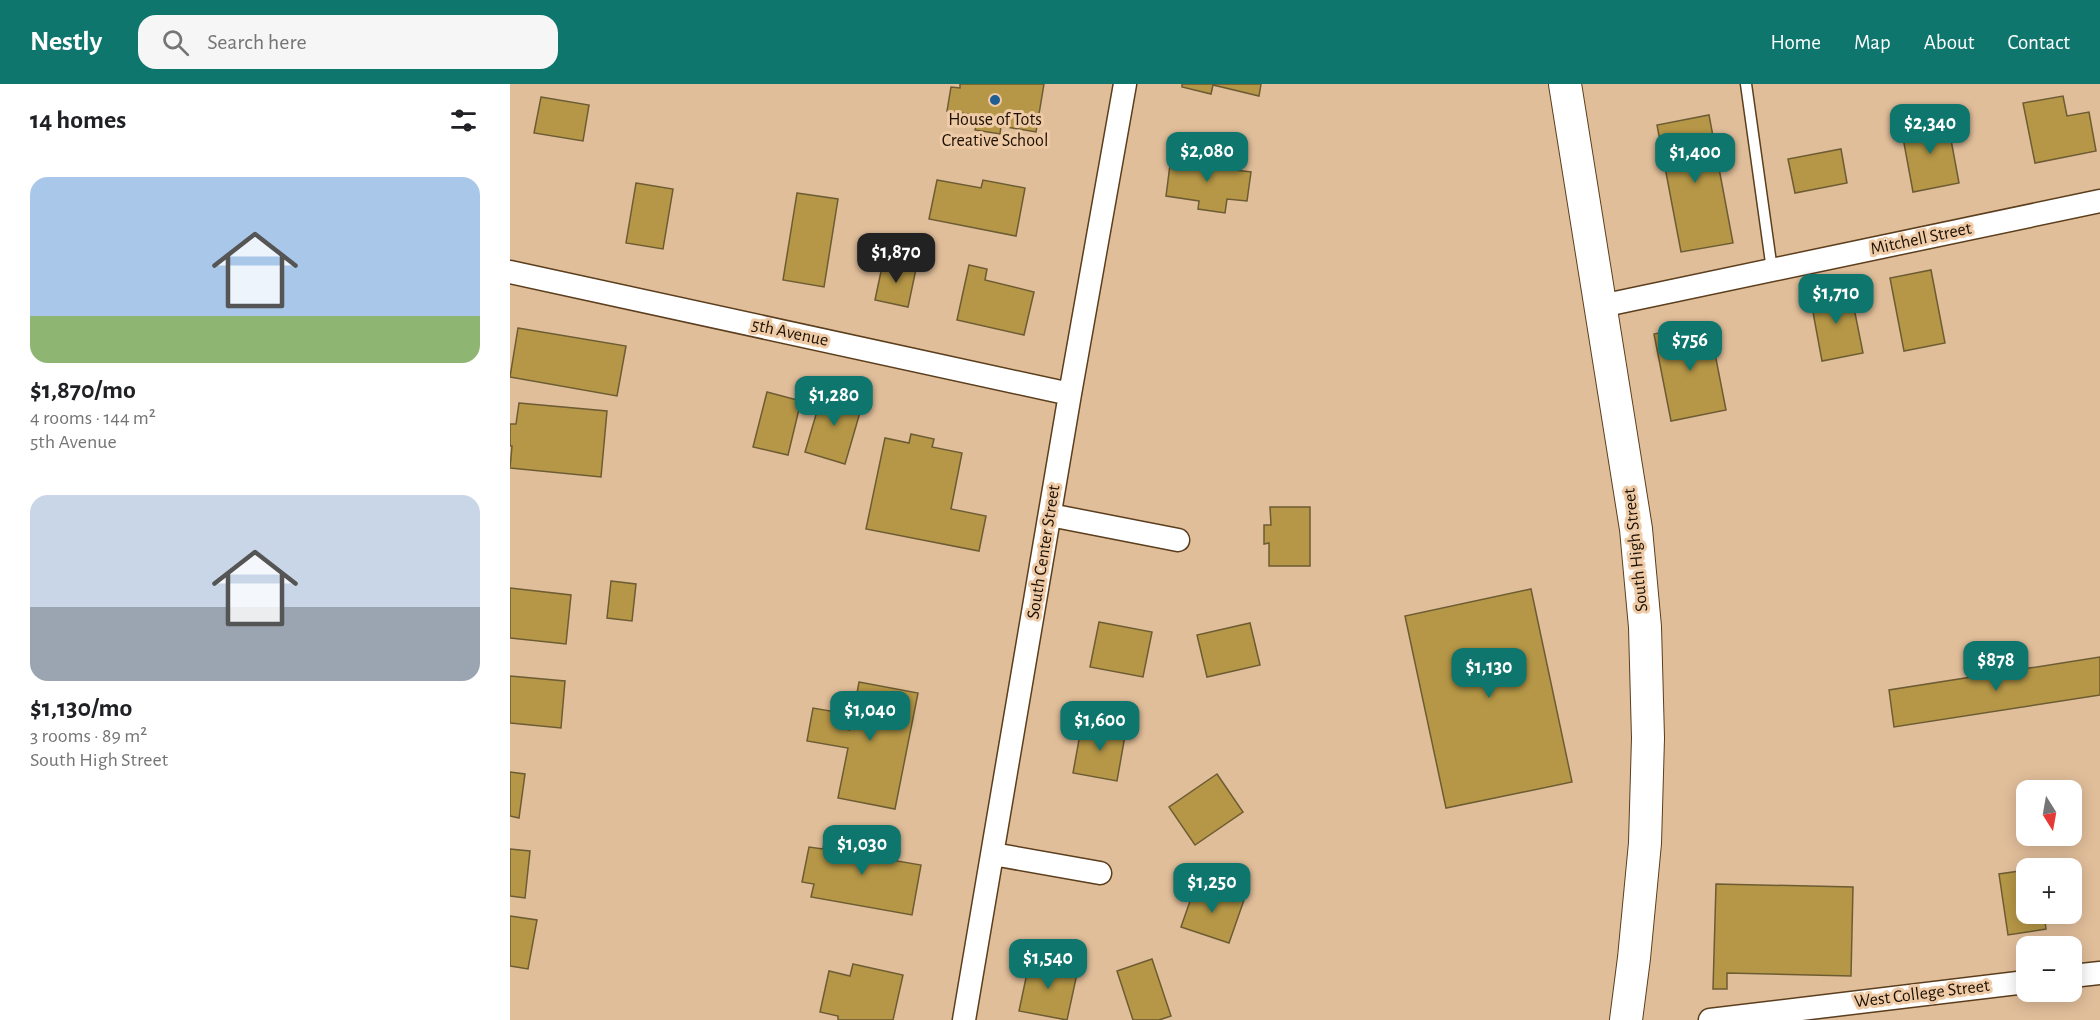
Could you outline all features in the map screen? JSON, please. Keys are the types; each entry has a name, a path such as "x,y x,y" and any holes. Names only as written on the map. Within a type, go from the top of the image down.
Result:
{"main road":[{"name":"South High Street","path":"1564,84 1636,529 1646,656 1648,738 1645,843 1636,947 1626,1020"}],"street":[{"name":"South Center Street","path":"964,1020 1125,84"},
{"name":"Mitchell Street","path":"1601,306 2100,201"},
{"name":"5th Avenue","path":"510,272 1070,394"},
{"path":"1050,515 1178,540"},
{"path":"993,854 1100,873"},
{"path":"2082,975 2100,973"},
{"name":"West College Street","path":"1710,1020 2016,983"}],"lane":[{"path":"1746,84 1772,270"}],"building":[{"name":"House of Tots Creative School","path":"960,84 1044,84 1036,132 1001,126 1000,134 975,130 977,123 972,122 973,115 947,111 951,87 960,88"},
{"path":"1182,84 1261,84 1259,96 1213,85 1211,94 1182,87"},
{"path":"2063,96 2067,116 2089,112 2096,151 2035,163 2023,103"},
{"path":"541,97 589,105 583,141 534,133"},
{"path":"1709,115 1733,243 1681,252 1657,125"},
{"path":"1947,118 1959,183 1913,192 1901,127"},
{"path":"1841,149 1847,183 1795,193 1788,159"},
{"path":"1189,150 1212,153 1210,167 1251,172 1247,201 1227,199 1225,213 1198,209 1199,201 1166,196 1170,165 1187,168"},
{"path":"937,180 981,188 983,180 1025,188 1016,236 929,219"},
{"path":"636,183 673,189 663,249 626,243"},
{"path":"797,193 838,199 824,287 783,280"},
{"path":"883,262 916,269 908,307 875,300"},
{"path":"969,265 987,269 985,280 1034,292 1024,335 957,320"},
{"path":"1931,270 1945,343 1904,351 1890,278"},
{"path":"1850,288 1863,353 1822,361 1810,296"},
{"path":"1709,323 1726,410 1671,421 1654,334"},
{"path":"518,328 626,346 617,396 510,377"},
{"path":"823,391 863,402 845,464 805,452"},
{"path":"767,392 801,401 788,455 753,447"},
{"path":"519,403 607,411 601,477 510,468 512,446 510,446 510,424 516,424"},
{"path":"911,434 934,439 932,447 962,453 951,509 986,516 979,551 866,529 885,438 909,443"},
{"path":"1270,507 1310,507 1310,566 1269,566 1269,543 1264,544 1264,525 1271,525"},
{"path":"611,581 636,584 632,621 607,618"},
{"path":"510,588 571,595 566,644 510,638"},
{"path":"1531,589 1572,782 1446,808 1405,616"},
{"path":"1099,622 1152,632 1143,677 1090,667"},
{"path":"1250,623 1260,665 1207,677 1197,635"},
{"path":"2100,657 2100,695 1894,727 1889,690"},
{"path":"510,676 565,681 561,728 510,723"},
{"path":"859,682 918,693 895,809 838,798 848,748 807,741 813,708 848,714 845,729 850,730"},
{"path":"1082,723 1126,730 1117,781 1073,773"},
{"path":"510,772 525,774 519,818 510,816"},
{"path":"1217,774 1243,812 1195,845 1169,807"},
{"path":"825,836 893,849 891,860 921,865 912,915 811,897 814,884 802,882 809,847 823,849"},
{"path":"510,849 530,851 525,898 510,896"},
{"path":"2016,871 2016,924 2045,924 2046,929 2008,935 1999,874"},
{"path":"1196,884 1244,900 1229,943 1181,927"},
{"path":"1716,884 1853,887 1851,976 1727,973 1727,989 1713,989"},
{"path":"510,916 537,920 528,969 510,966"},
{"path":"1030,959 1078,969 1067,1020 1019,1011"},
{"path":"1152,959 1171,1016 1159,1020 1133,1020 1117,971"},
{"path":"853,964 903,975 893,1020 838,1020 838,1016 820,1012 829,971 850,976"}],"place":[{"name":"House of Tots Creative School","path":"995,100"}]}
